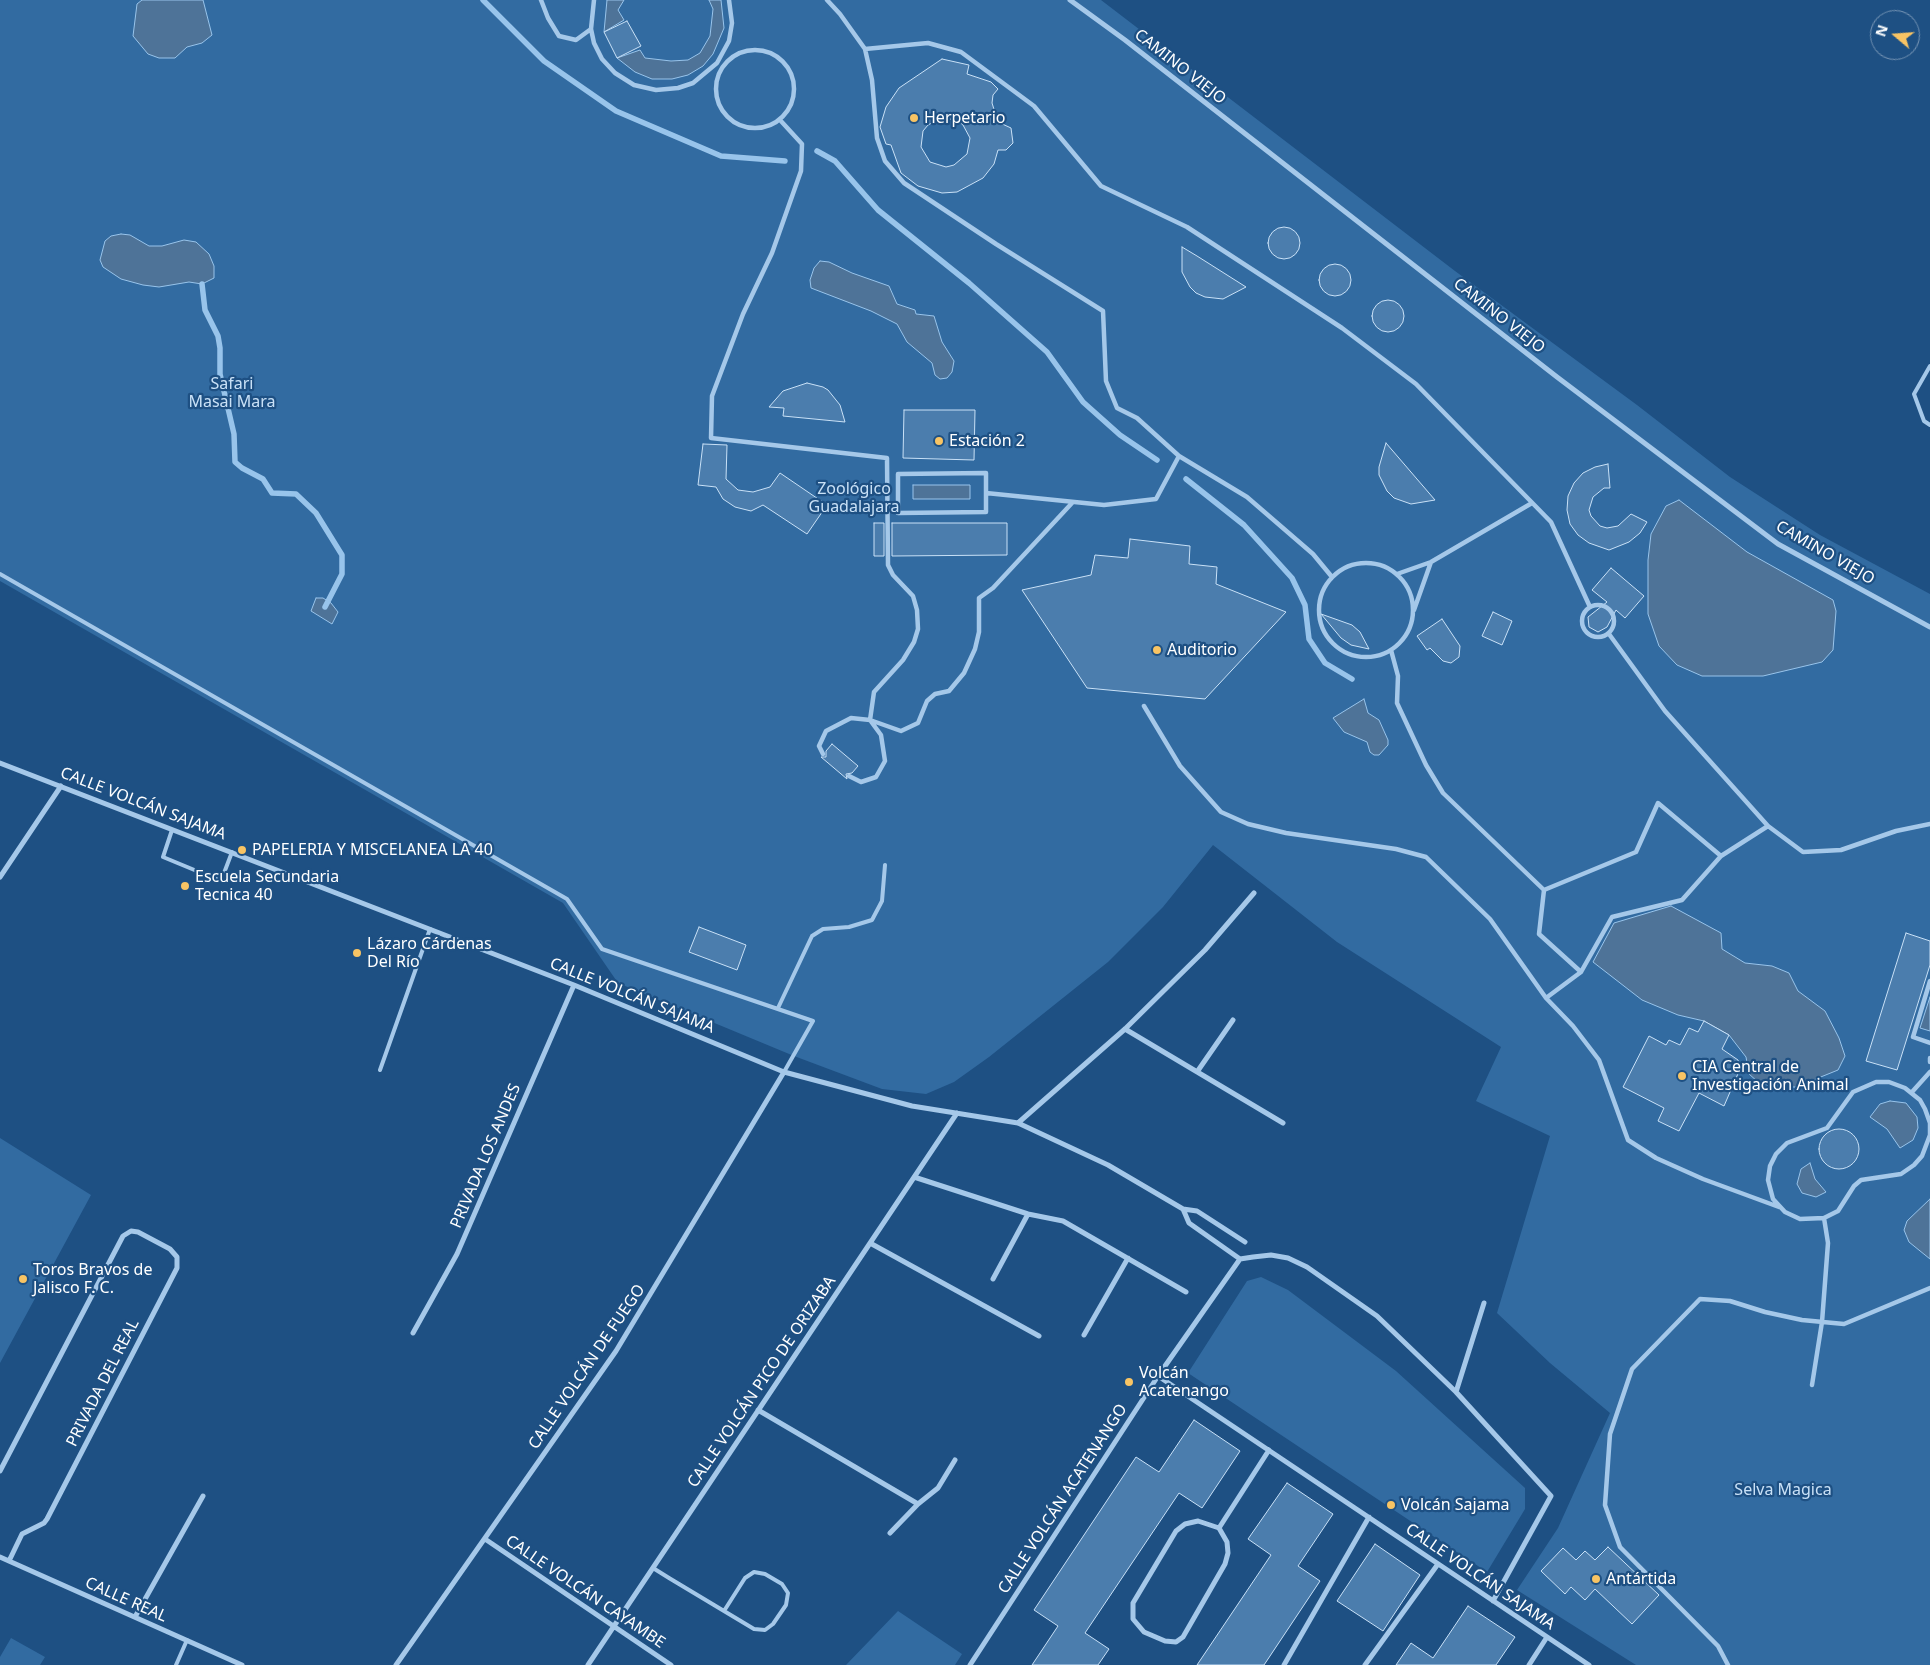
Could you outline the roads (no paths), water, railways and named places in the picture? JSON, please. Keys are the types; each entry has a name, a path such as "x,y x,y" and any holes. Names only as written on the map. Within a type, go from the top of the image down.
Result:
{"street":[{"path":"541,0 548,18 559,36 576,40 591,28"},
{"path":"594,0 591,28 594,43 602,59 615,73 634,85 656,90 678,88 693,83 717,63 728,41 732,23 729,0"},
{"path":"827,0 840,14 865,49 872,80 877,138 885,161 904,183 996,244 1103,311 1106,381 1117,408 1137,418 1179,456 1248,497 1312,554 1332,577"},
{"name":"CAMINO VIEJO","path":"1070,0 1125,40 1557,377 1778,544 1930,627"},
{"path":"865,49 928,43 961,52 1034,106 1102,186 1187,227 1342,328 1416,384 1552,522 1590,607"},
{"path":"759,50 773,54 783,62 788,69 793,84 794,96 790,107 780,120 759,129 742,127 733,122 723,112 718,102 717,80 722,67 733,57 745,51 759,50"},
{"path":"717,63 722,67"},
{"path":"780,120 802,144 802,171 772,253 743,314 712,396 710,438 887,458 888,565 893,576 913,596 917,610 918,629 914,642 903,660 874,692 870,707 870,720 881,735 885,762 876,777 861,782 849,776"},
{"path":"986,493 1104,505 1156,499 1179,456"},
{"path":"986,473 986,512 898,513 898,493 898,474 986,473"},
{"path":"887,494 898,493"},
{"path":"823,754 819,746 826,731 851,718 870,720 902,732 918,723 927,700 935,694 949,691 964,673 975,649 980,632 978,598 992,588 1072,502"},
{"path":"1397,574 1431,562 1532,503"},
{"path":"1413,614 1412,599 1406,585 1397,574 1385,566 1371,563 1357,563 1343,568 1332,577 1323,590 1319,604 1320,620 1325,633 1334,645 1347,653 1362,657 1377,656 1391,650 1402,640 1409,628 1431,562"},
{"path":"1606,606 1613,614 1614,624 1609,634 1594,637 1585,631 1582,626 1583,615 1590,607 1606,606"},
{"path":"1609,634 1665,711 1768,826 1803,852 1841,850 1896,831 1930,824"},
{"path":"1391,650 1398,676 1397,703 1426,765 1443,793 1544,890"},
{"path":"1144,706 1180,766 1221,812 1248,824 1286,833 1396,849 1426,856 1490,919 1546,998 1573,1026 1599,1060 1628,1140 1656,1158 1711,1182 1780,1207"},
{"name":"CALLE VOLCÁN SAJAMA","path":"0,763 574,985 784,1072 912,1106 1018,1123 1108,1165 1183,1209 1189,1223 1240,1259"},
{"path":"0,876 61,786"},
{"path":"1544,890 1636,852 1658,803 1721,856"},
{"path":"1546,998 1581,972 1612,917 1682,900 1721,856 1768,826"},
{"path":"1544,890 1539,934 1581,972"},
{"path":"1018,1123 1125,1029 1205,950 1254,893"},
{"path":"1930,981 1913,1037 1930,1043"},
{"name":"PRIVADA LOS ANDES","path":"413,1333 457,1254 574,985"},
{"path":"1197,1072 1233,1020"},
{"path":"1125,1029 1283,1123"},
{"name":"CALLE VOLCÁN DE FUEGO","path":"396,1665 616,1352 784,1072"},
{"path":"1912,1092 1930,1072"},
{"path":"1889,1082 1912,1092 1925,1109 1930,1123 1930,1135 1922,1156 1914,1165 1900,1174 1861,1180 1838,1211 1824,1218 1800,1219 1791,1216 1773,1199 1768,1180 1770,1166 1781,1148 1795,1139 1827,1128 1853,1092 1868,1084 1889,1082"},
{"name":"CALLE VOLCÁN PICO DE ORIZABA","path":"588,1665 957,1113"},
{"path":"914,1177 1028,1214 1063,1222 1186,1292"},
{"path":"1183,1209 1196,1211 1245,1242"},
{"path":"993,1279 1028,1214"},
{"path":"1812,1385 1822,1322 1828,1242 1824,1218"},
{"name":"PRIVADA DEL REAL","path":"0,1471 123,1236 131,1231 138,1232 170,1250 177,1257 176,1268 168,1285 47,1519 44,1523 22,1534 10,1561"},
{"path":"870,1243 1039,1336"},
{"path":"1240,1259 1270,1255 1288,1258 1307,1267 1377,1316 1456,1392 1551,1496 1493,1600"},
{"path":"1084,1336 1128,1258"},
{"name":"CALLE VOLCÁN ACATENANGO","path":"970,1665 1158,1376 1240,1259"},
{"path":"1728,1665 1718,1646 1620,1546 1605,1505 1610,1434 1632,1369 1700,1300 1730,1301 1765,1312 1844,1324 1930,1288"},
{"path":"1456,1392 1484,1303"},
{"name":"CALLE VOLCÁN SAJAMA","path":"1158,1376 1589,1665"},
{"path":"758,1410 918,1504"},
{"path":"1219,1528 1269,1450"},
{"path":"890,1533 918,1504 938,1488 955,1460"},
{"path":"135,1617 203,1496"},
{"path":"1284,1665 1369,1517"},
{"path":"1198,1521 1219,1528 1227,1542 1228,1553 1225,1564 1184,1637 1176,1642 1165,1642 1144,1632 1133,1619 1134,1603 1176,1531 1185,1524 1198,1521"},
{"name":"CALLE VOLCÁN CAYAMBE","path":"485,1539 671,1665"},
{"name":"CALLE REAL","path":"0,1557 242,1665"},
{"path":"1365,1665 1438,1564"},
{"path":"1529,1665 1547,1637"}],"lane":[{"path":"1930,366 1914,394 1924,421 1930,425"},
{"path":"0,574 566,898 602,949 814,1021 784,1072"},
{"path":"172,830 163,858 221,881 232,852"},
{"path":"778,1008 812,936 824,929 849,927 872,920 882,901 885,865"},
{"path":"380,1070 430,929"},
{"path":"653,1568 724,1611 754,1629 764,1630 773,1624 786,1604 788,1593 782,1584 765,1574 754,1572 745,1578 724,1611"},
{"path":"176,1665 187,1640"}],"waterway":[{"path":"483,0 544,61 616,111 721,156 785,161"},
{"path":"817,151 835,161 878,210 969,283 1047,352 1083,402 1120,435 1157,460"},
{"path":"202,284 205,310 218,336 220,374 234,434 235,462 263,479 272,493 296,494 316,513 342,555 342,574 325,607"},
{"path":"1186,479 1244,525 1292,578 1305,605 1309,639 1325,663 1352,679"}],"place":[{"name":"Herpetario","path":"914,118"},
{"name":"Estación 2","path":"939,441"},
{"name":"Auditorio","path":"1157,650"},
{"name":"PAPELERIA Y MISCELANEA LA 40","path":"242,850"},
{"name":"Escuela Secundaria Tecnica 40","path":"185,886"},
{"name":"Lázaro Cárdenas Del Río","path":"357,953"},
{"name":"CIA Central de Investigación Animal","path":"1682,1076"},
{"name":"Toros Bravos de Jalisco F. C.","path":"23,1279"},
{"name":"Volcán Acatenango","path":"1129,1382"},
{"name":"Volcán Sajama","path":"1391,1505"},
{"name":"Antártida","path":"1596,1579"}],"park label":[{"name":"Safari Masai Mara","path":"232,393"},
{"name":"Zoológico Guadalajara","path":"854,498"},
{"name":"Selva Magica","path":"1783,1490"}]}
